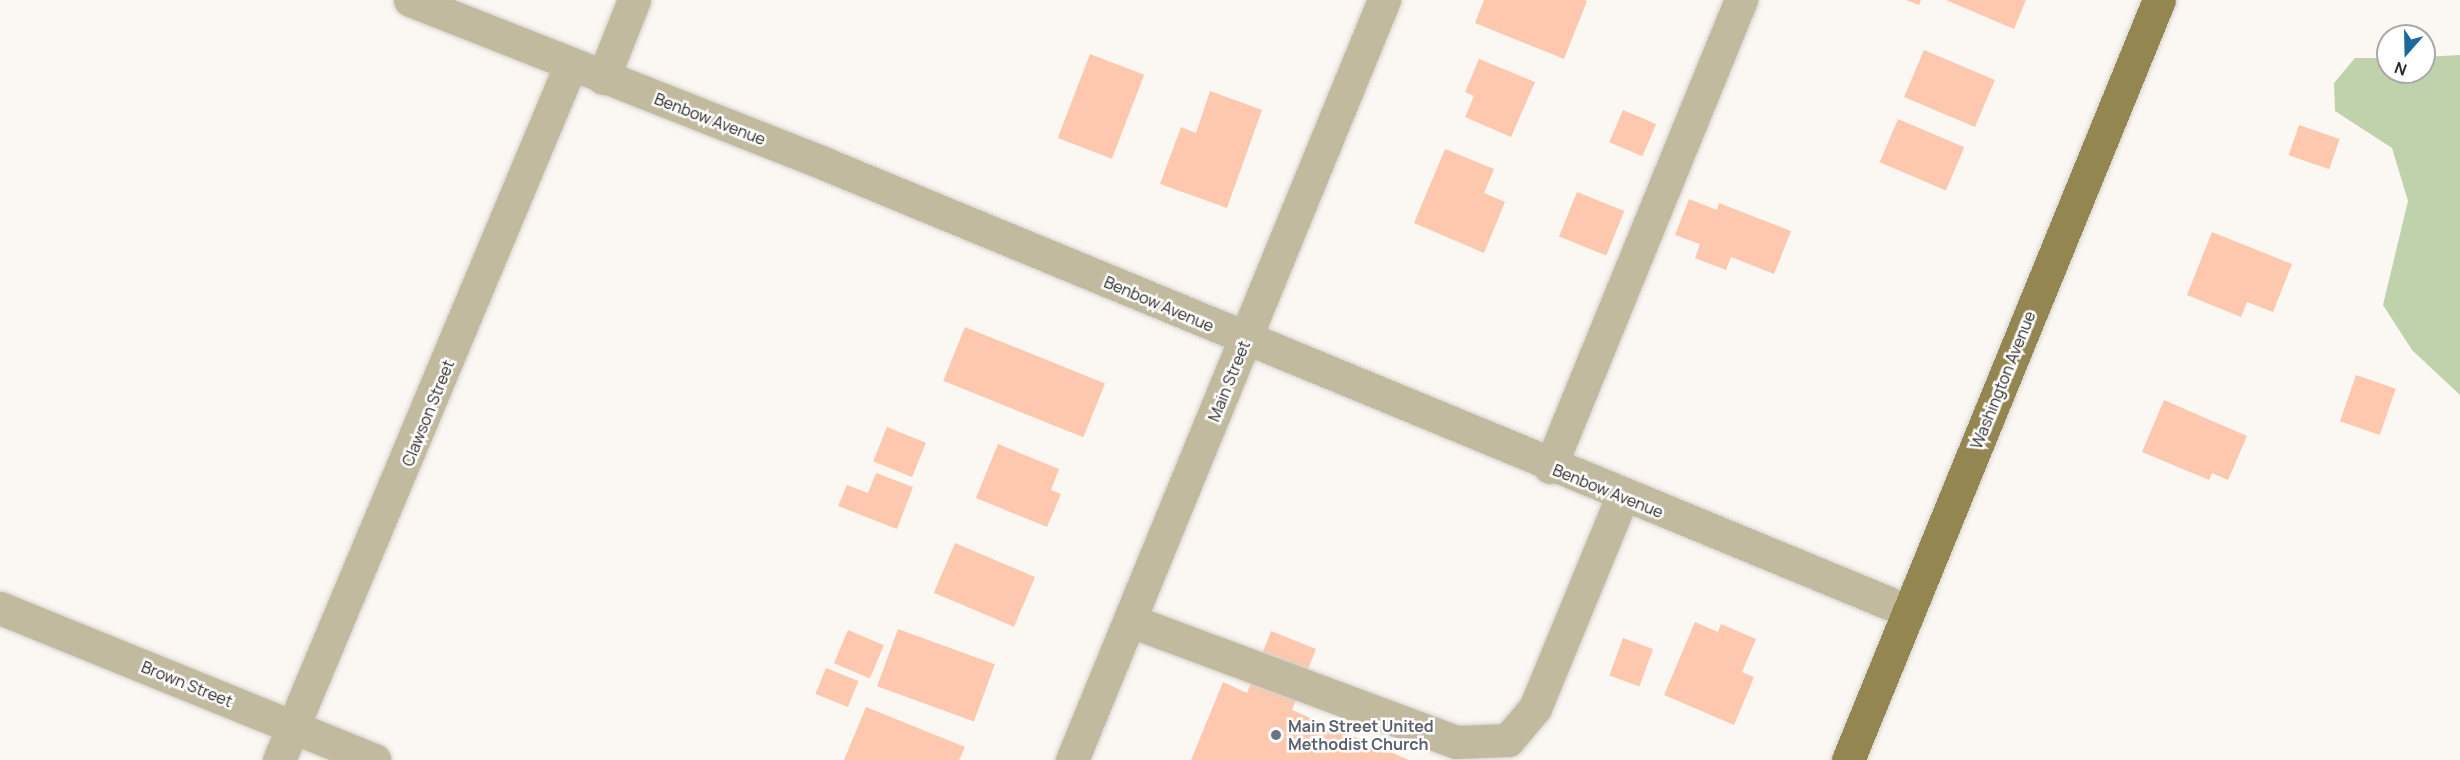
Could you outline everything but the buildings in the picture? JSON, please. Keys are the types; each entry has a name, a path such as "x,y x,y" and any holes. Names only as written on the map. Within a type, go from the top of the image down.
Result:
{"main road":[{"name":"Washington Avenue","path":"1848,760 2159,0"}],"street":[{"name":"Benbow Avenue","path":"410,0 1246,340 1622,497 1908,611"},
{"path":"603,78 634,0"},
{"name":"Main Street","path":"1072,760 1384,0"},
{"path":"1550,467 1741,0"},
{"name":"Clawson Street","path":"279,760 399,486 571,64"},
{"path":"1131,621 1456,742 1508,740 1535,708 1622,497"},
{"name":"Brown Street","path":"0,608 374,760"}],"green space":[{"path":"2460,55 2460,395 2412,350 2383,305 2408,201 2392,148 2335,111 2334,83 2355,58 2376,58 2376,84 2436,84 2436,56"}],"place":[{"name":"Main Street United Methodist Church","path":"1276,735"}]}
